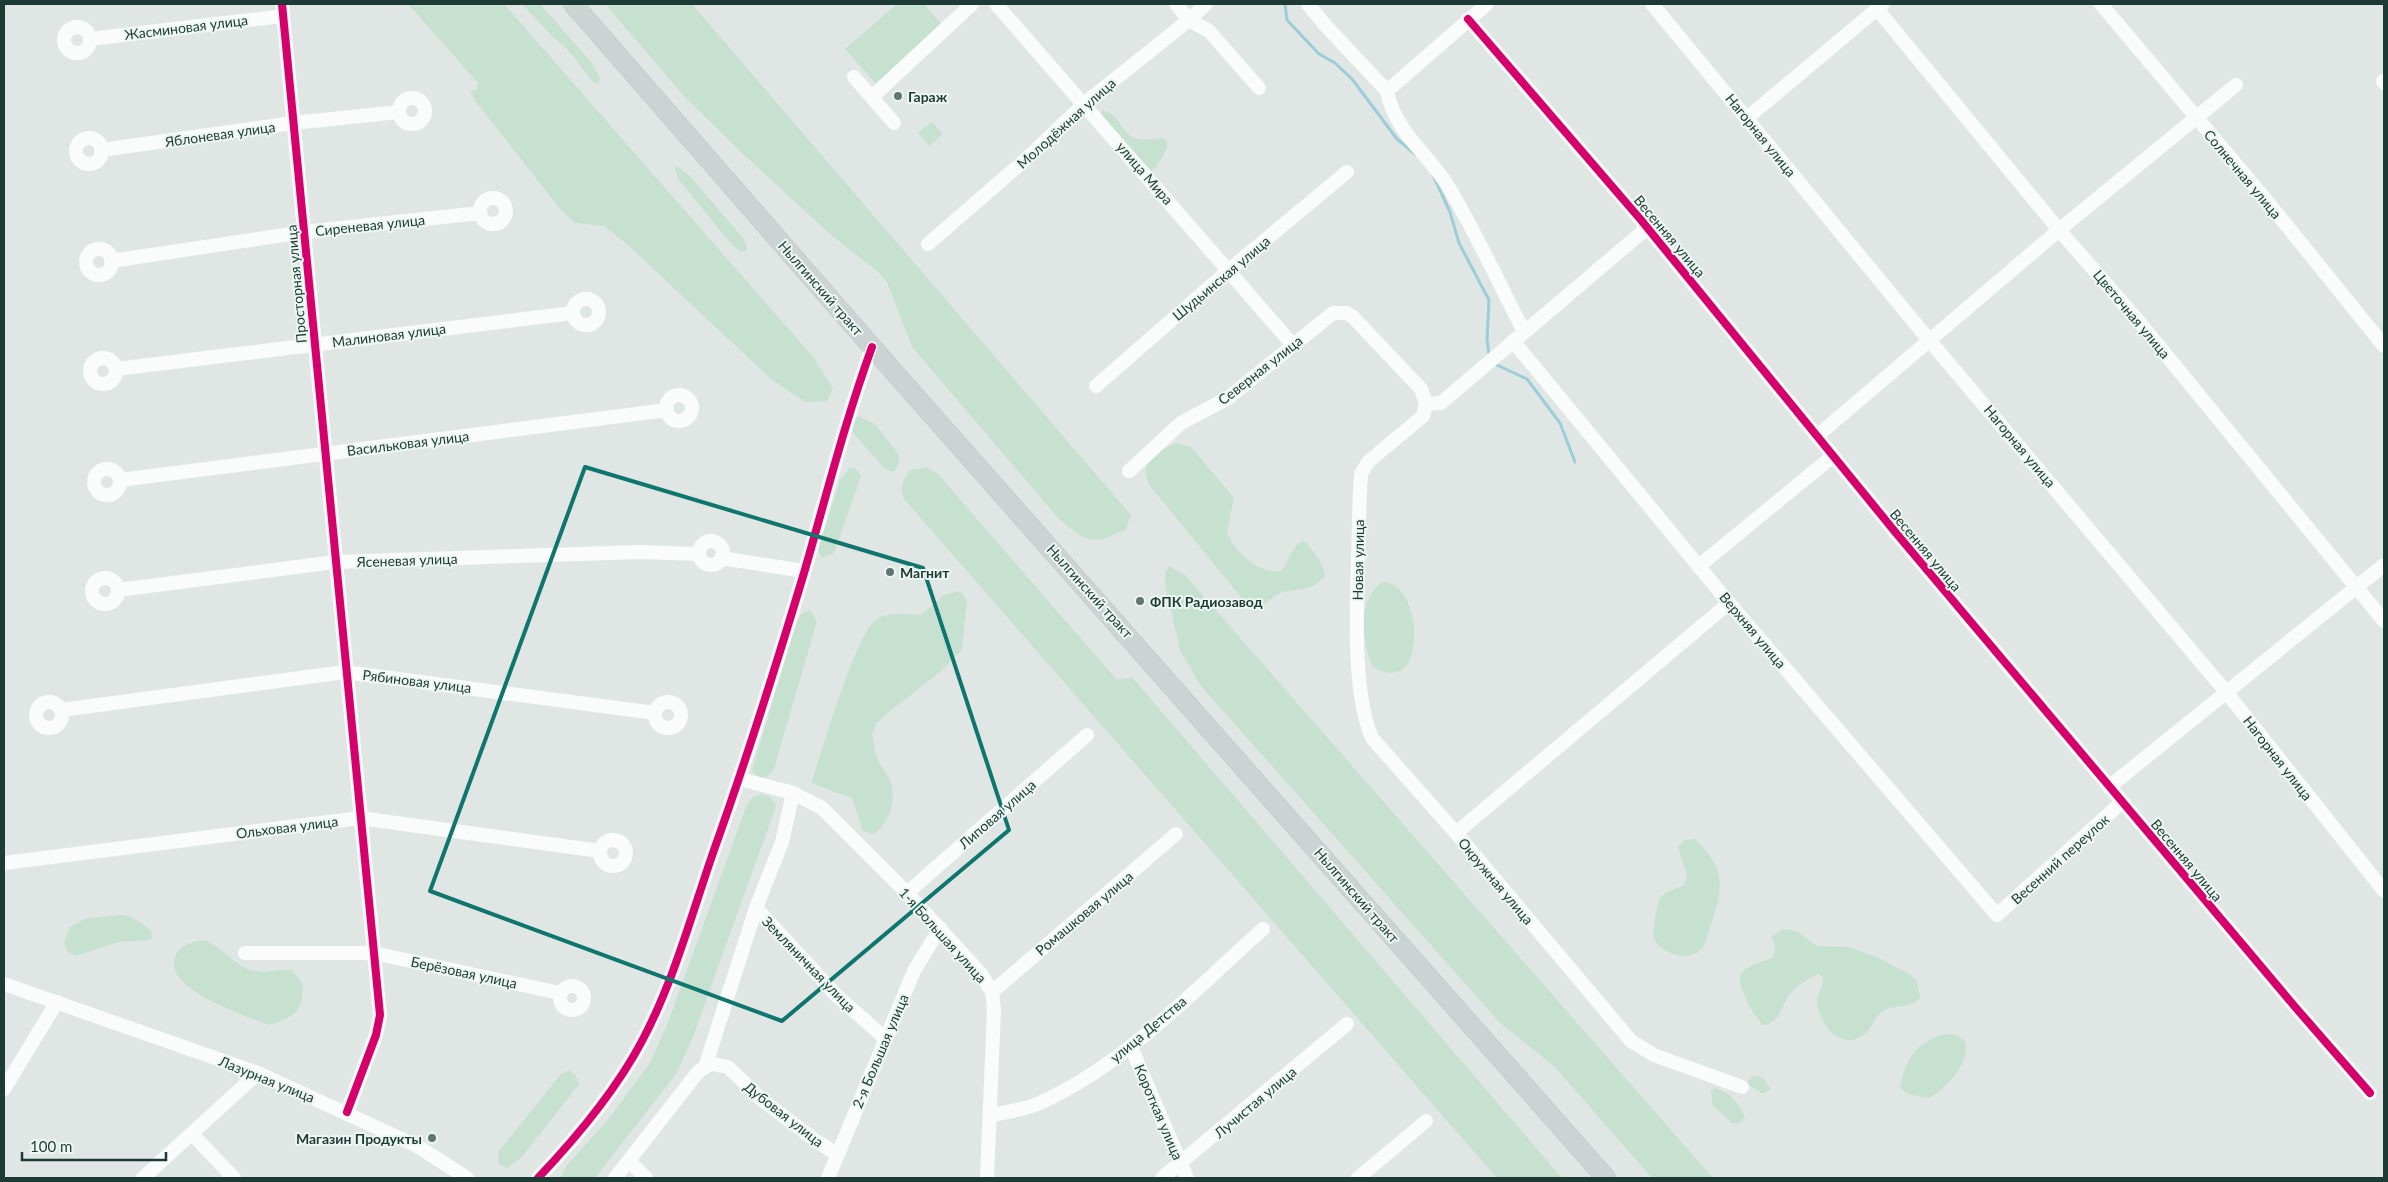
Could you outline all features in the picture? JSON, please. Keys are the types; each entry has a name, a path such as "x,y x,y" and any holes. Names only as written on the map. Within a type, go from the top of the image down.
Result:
{"main road":[{"name":"Нылгинский тракт","path":"573,4 872,347 1606,1178"}],"street":[{"path":"873,96 972,4"},
{"name":"улица Мира","path":"996,4 1085,103 1292,344"},
{"path":"1176,4 1189,20 1209,31 1259,88"},
{"name":"Молодёжная улица","path":"928,244 1026,159 1085,103 1189,20 1206,4"},
{"path":"1308,4 1325,25 1387,91 1390,105 1400,126 1446,184 1480,242 1524,332"},
{"path":"1387,91 1468,19 1488,4"},
{"name":"Нагорная улица","path":"1652,4 1929,340 2227,693 2384,891"},
{"name":"Солнечная улица","path":"2101,4 2196,120 2266,200 2384,346"},
{"path":"1747,118 1880,6"},
{"name":"Цветочная улица","path":"1880,6 2059,230 2135,317 2384,621"},
{"name":"Жасминовая улица","path":"90,39 283,10"},
{"name":"Просторная улица","path":"283,10 345,672 380,1015 376,1035 348,1112"},
{"name":"Весенняя улица","path":"1468,19 1647,228 1896,534 2370,1093"},
{"path":"854,77 873,96 894,123"},
{"path":"1817,436 2059,230 2196,120 2236,85"},
{"name":"Яблоневая улица","path":"101,150 293,124 399,112"},
{"name":"Шудьинская улица","path":"1096,386 1229,270 1347,172"},
{"name":"Сиреневая улица","path":"111,261 304,232 480,213"},
{"path":"1426,404 1441,403 1647,228"},
{"name":"Малиновая улица","path":"116,369 573,313"},
{"name":"Северная улица","path":"1129,470 1181,423 1228,398 1292,344 1333,313 1346,313 1353,317 1422,389 1426,404"},
{"name":"Верхняя улица","path":"1513,341 1729,603 1997,916"},
{"path":"538,1178 594,1113 642,1040 671,975 740,779 804,571 851,405 872,347"},
{"name":"Новая улица","path":"1426,404 1423,416 1368,462 1361,474 1357,602 1359,679 1364,720 1372,738 1456,833"},
{"name":"Васильковая улица","path":"120,480 667,410"},
{"path":"1700,566 1833,456"},
{"name":"Ясеневая улица","path":"118,590 335,562 640,552 699,554 703,544 714,542 722,550 722,558 804,571"},
{"path":"2109,787 2384,565"},
{"name":"Окружная улица","path":"1729,603 1456,833 1631,1041 1654,1055 1742,1087"},
{"name":"Рябиновая улица","path":"61,710 345,672 655,712"},
{"name":"Липовая улица","path":"907,893 1087,735"},
{"name":"1-я Большая улица","path":"740,779 793,792 822,808 907,893 981,974 992,992 994,1009 987,1178"},
{"path":"615,1178 630,1162 698,1072 705,1067 756,908 782,842 793,792"},
{"name":"Весенний переулок","path":"1997,916 2122,802"},
{"name":"Ольховая улица","path":"4,863 360,818 600,851"},
{"name":"Ромашковая улица","path":"992,992 1176,834"},
{"name":"Земляничная улица","path":"756,908 837,996 886,1039"},
{"name":"2-я Большая улица","path":"828,1178 914,971 940,928"},
{"name":"улица Детства","path":"990,1116 1032,1106 1069,1088 1131,1047 1263,929"},
{"name":"Берёзовая улица","path":"246,952 373,953 557,992"},
{"name":"Лазурная улица","path":"4,984 258,1073 348,1112 418,1146 467,1178"},
{"path":"4,1089 57,1002"},
{"name":"Лучистая улица","path":"1162,1178 1347,1024"},
{"name":"Короткая улица","path":"1131,1047 1187,1178"},
{"name":"Дубовая улица","path":"705,1067 721,1064 728,1068 761,1099 816,1141 838,1154"},
{"path":"143,1178 258,1073"},
{"path":"1358,1178 1426,1121"},
{"path":"192,1134 234,1178"},
{"path":"630,1162 646,1178"}],"highlighted area":[{"path":"585,467 923,568 1009,830 782,1021 430,891"}],"green space":[{"path":"408,4 504,4 814,358 833,389 827,401 805,402 772,380 628,245 604,226 575,223 561,210 476,102 470,92 478,89 477,82"},
{"path":"522,4 540,4 591,62 600,79 598,84 593,82 569,51"},
{"path":"605,4 692,4 1131,515 1126,529 1106,538 1091,540 1077,534 1060,520 912,347 887,282 878,272 830,234 743,154 685,97"},
{"path":"897,4 924,4 944,27 878,86 845,49"},
{"path":"1102,110 1111,114 1130,135 1137,139 1162,138 1167,141 1167,148 1156,168 1151,170 1144,166 1102,115"},
{"path":"932,122 943,134 929,146 918,133"},
{"path":"677,166 689,175 744,239 747,248 745,252 732,245 679,180 675,170"},
{"path":"858,416 876,425 899,455 898,465 892,472 884,468 853,433 852,423"},
{"path":"1177,443 1191,447 1234,498 1227,533 1242,555 1256,566 1272,571 1281,571 1298,544 1301,541 1306,542 1320,562 1325,576 1315,585 1281,593 1258,607 1254,608 1246,603 1150,486 1147,477 1147,463 1156,453"},
{"path":"926,467 938,474 1117,680 1132,677 1562,1178 1497,1178 904,499 902,484 905,477 910,470"},
{"path":"850,468 855,468 861,476 834,553 822,558 818,550 840,480"},
{"path":"1169,566 1186,576 1713,1178 1652,1178 1555,1067 1500,1023 1200,685 1180,650 1165,584 1165,574"},
{"path":"1383,582 1397,587 1407,601 1413,619 1414,638 1411,656 1403,669 1390,673 1372,666 1364,632 1365,609 1368,598 1374,589"},
{"path":"960,591 967,600 962,650 941,671 877,723 872,734 878,760 892,785 893,801 888,816 879,829 873,834 863,831 852,798 811,783 849,670 868,630 876,620 892,614 921,615 944,595"},
{"path":"810,610 817,621 774,769 767,777 758,778 752,770 796,624 801,614"},
{"path":"762,794 771,798 776,806 693,1037 676,1074 595,1178 560,1178 567,1165 607,1121 650,1063 668,1023 747,804 753,797"},
{"path":"1695,839 1705,849 1717,868 1720,887 1719,898 1703,947 1698,952 1683,956 1660,947 1653,932 1656,910 1660,899 1665,893 1684,885 1687,876 1678,847 1685,840"},
{"path":"125,915 148,928 153,936 150,940 119,942 75,956 67,951 64,942 70,927 87,918"},
{"path":"1783,929 1797,931 1816,946 1848,947 1877,957 1909,974 1917,981 1920,998 1911,1004 1886,1009 1877,1017 1866,1033 1849,1040 1834,1034 1822,1020 1817,1002 1823,980 1823,977 1819,974 1798,986 1788,997 1777,1017 1768,1024 1762,1025 1746,999 1740,983 1740,977 1746,969 1774,956 1775,946 1771,937"},
{"path":"203,940 209,942 248,969 263,971 291,969 303,984 301,1001 296,1012 286,1019 269,1025 211,1001 183,982 176,972 174,961 178,951 189,944"},
{"path":"1945,1034 1955,1035 1964,1040 1966,1048 1965,1057 1961,1065 1950,1081 1929,1098 1908,1094 1900,1088 1909,1061 1919,1047 1935,1037"},
{"path":"569,1070 576,1076 579,1084 522,1157 507,1168 498,1164 499,1151 560,1075"},
{"path":"1754,1075 1763,1078 1771,1089 1763,1094 1750,1086 1747,1082"},
{"path":"1715,1088 1729,1095 1737,1103 1745,1118 1738,1124 1732,1123 1712,1105 1711,1090"}],"waterway":[{"path":"1285,4 1287,20 1319,54 1335,63 1352,79 1397,139 1416,155"},
{"path":"1433,175 1450,212 1459,243 1489,300 1487,340 1489,354"},
{"path":"1497,365 1527,379 1560,423 1575,462"}],"cycle path":[{"path":"282,4 380,1015 376,1035 347,1112"},
{"path":"1468,19 1641,220 1896,533 2296,1008 2370,1093"},
{"path":"538,1178 581,1130 608,1096 642,1041 664,995 761,712 804,573 844,431 872,347"}],"place":[{"name":"Гараж","path":"898,96"},
{"name":"Магнит","path":"890,572"},
{"name":"ФПК Радиозавод","path":"1140,601"},
{"name":"Магазин Продукты","path":"432,1138"}]}
